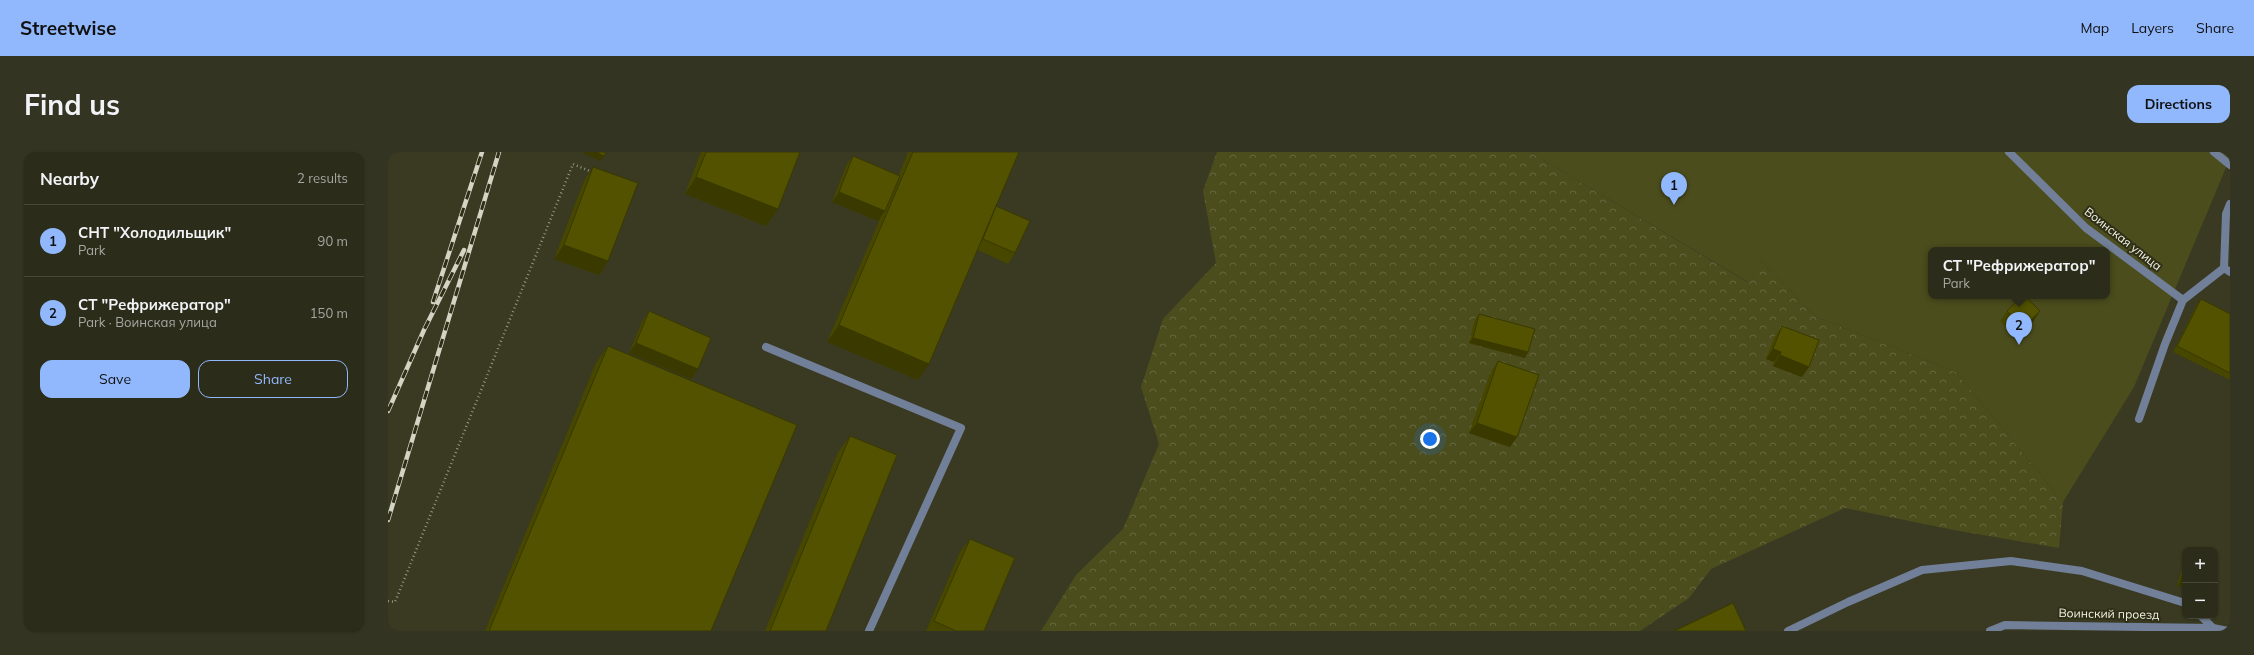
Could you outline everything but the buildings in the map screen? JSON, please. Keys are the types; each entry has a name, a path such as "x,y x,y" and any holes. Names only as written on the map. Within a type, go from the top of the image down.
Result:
{"street":[{"name":"Воинская улица","path":"2009,152 2086,228 2183,300"},
{"path":"2214,152 2230,166"},
{"path":"2139,419 2165,344 2183,300 2227,270 2226,214 2230,204"},
{"path":"766,347 961,428 869,631"},
{"path":"1788,631 1848,602 1922,570 2011,561 2082,571 2182,602"},
{"path":"2203,619 2213,628"},
{"name":"Воинский проезд","path":"1990,631 2005,625 2213,628 2228,631"}],"path":[{"path":"388,601 395,602 573,164 595,173"}],"green space":[{"path":"1217,152 1530,152 1747,282 1760,259 1816,317 1956,372 2063,502 2059,548 1954,530 1845,508 1711,569 1689,598 1640,631 1041,631 1076,575 1123,529 1159,444 1141,387 1163,319 1216,263 1203,191"},
{"path":"1530,152 2230,152 2230,158 2134,387 2063,502 1956,372 1816,317 1760,259 1748,282"}],"railway":[{"path":"433,302 482,152"},
{"path":"388,520 499,152"},
{"path":"388,411 424,330 464,250"}],"place":[{"name":"СНТ \"Холодильщик\"","path":"1674,205"},
{"name":"СТ \"Рефрижератор\"","path":"2019,345"}]}
